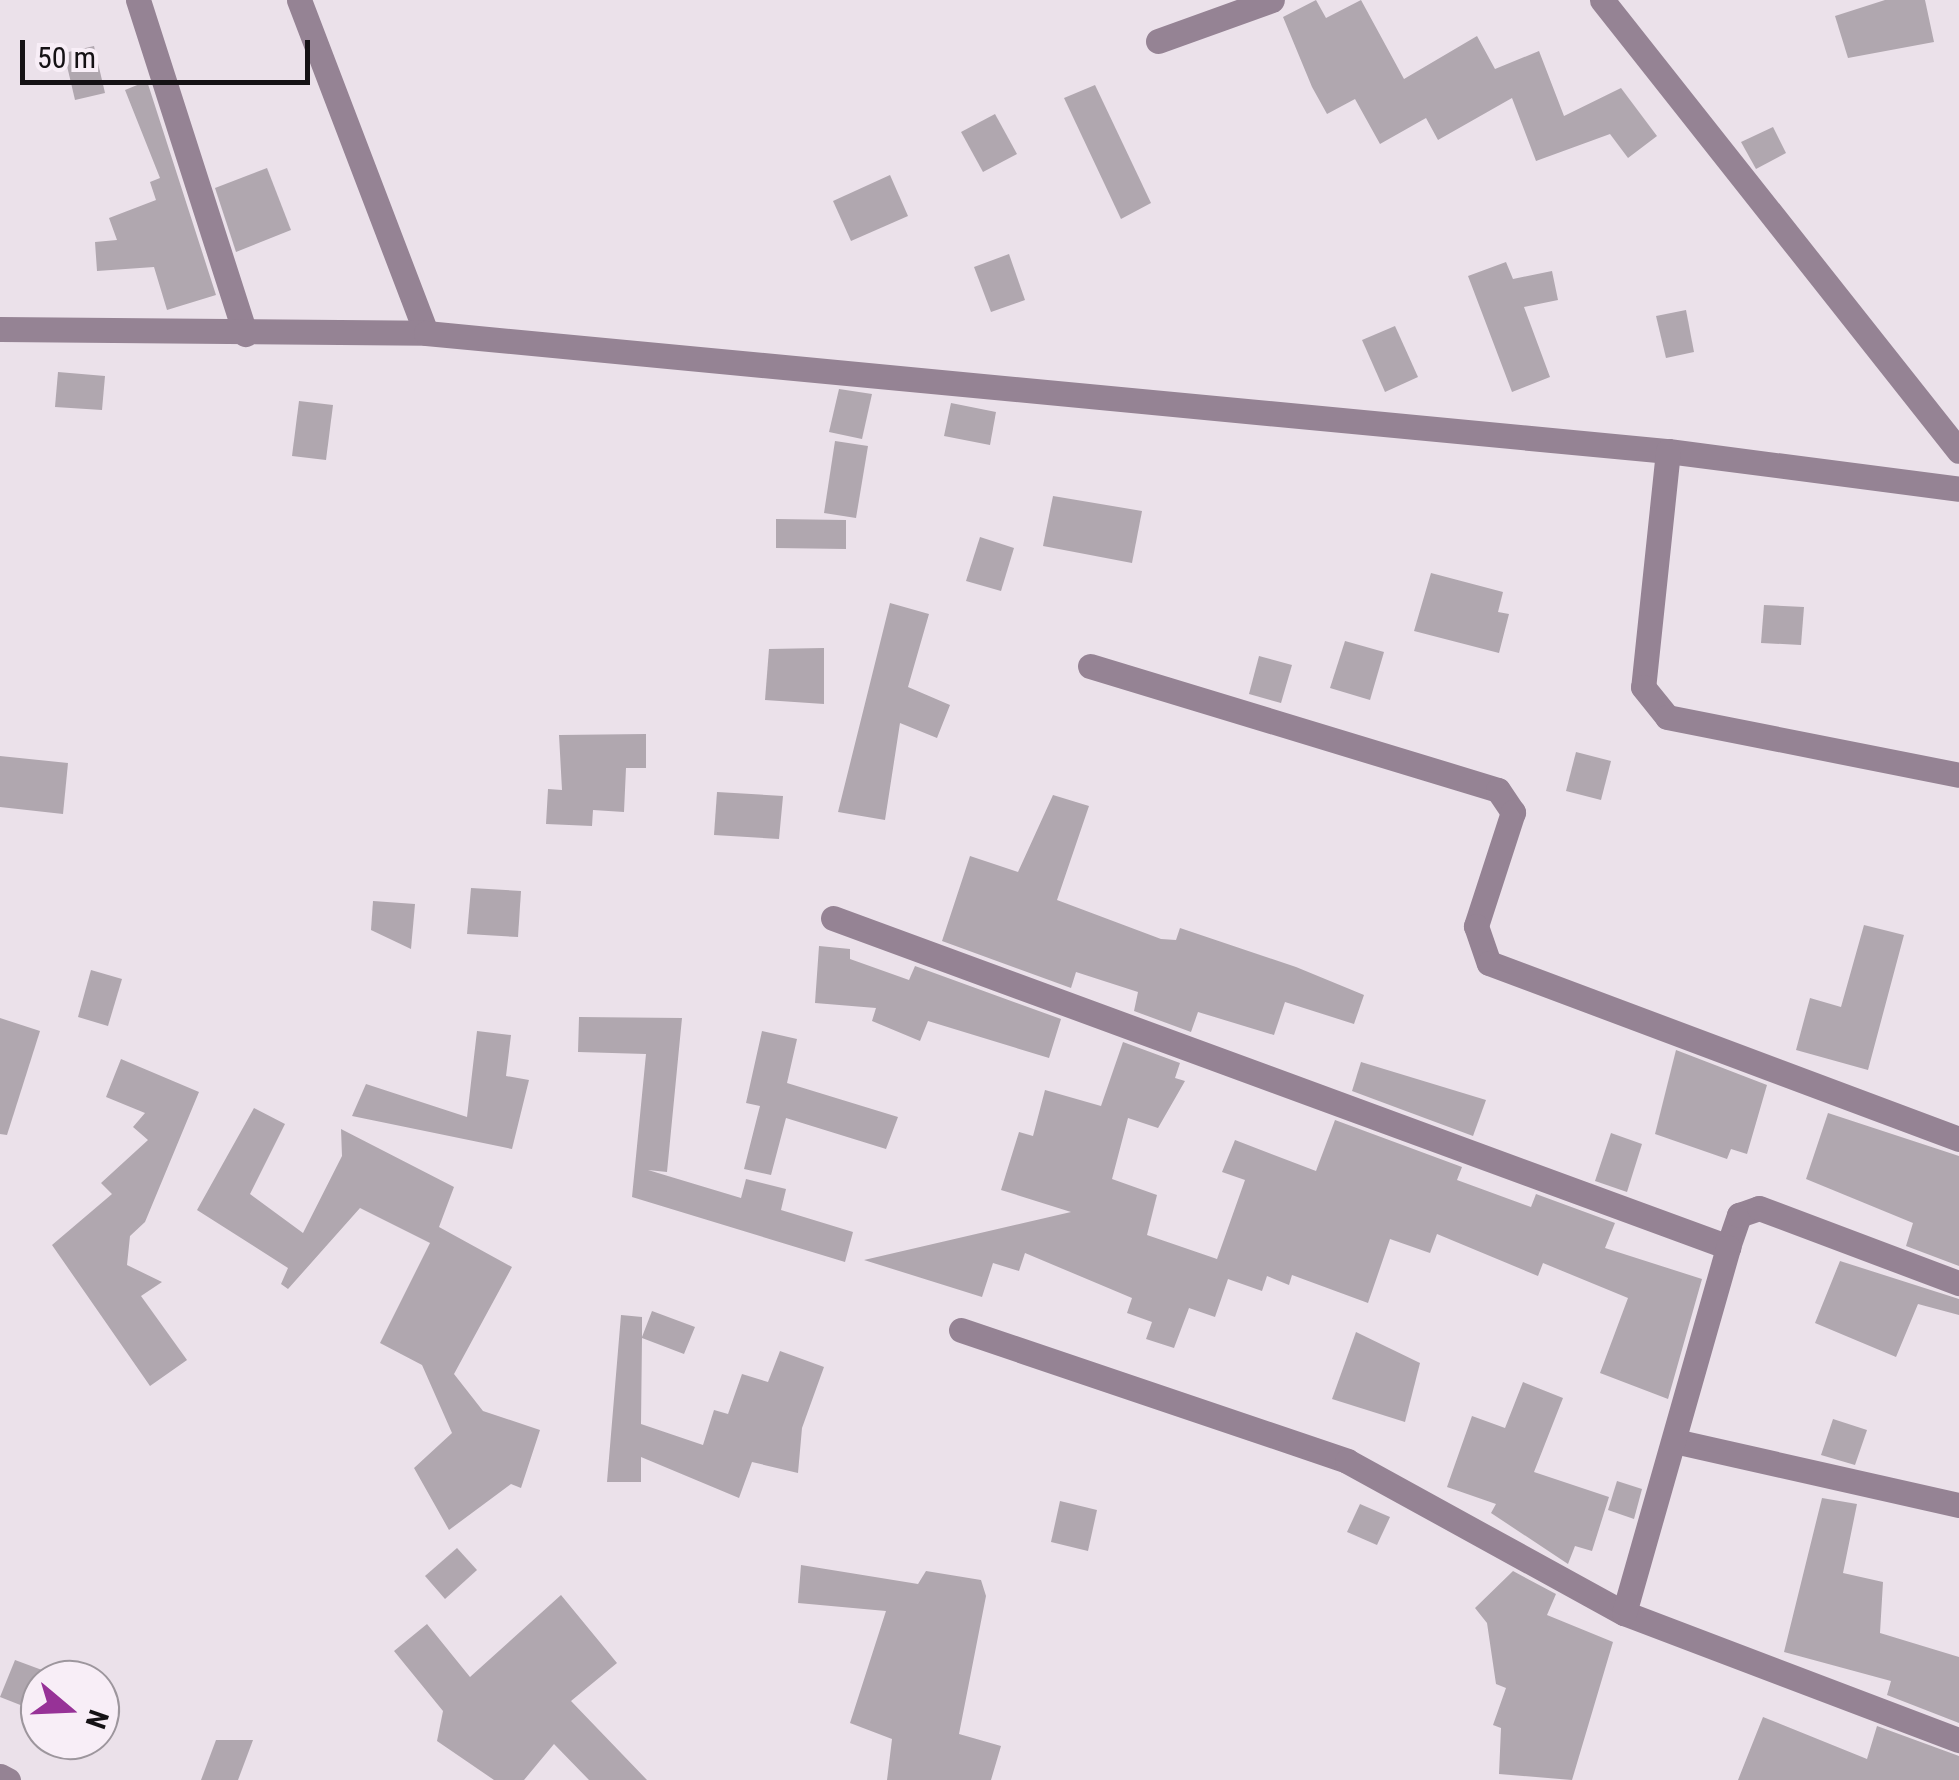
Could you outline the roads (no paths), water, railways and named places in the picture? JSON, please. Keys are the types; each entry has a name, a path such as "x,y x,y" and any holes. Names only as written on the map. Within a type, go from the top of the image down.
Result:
{"street":[{"path":"138,0 244,334"},
{"path":"300,0 426,333"},
{"path":"1158,41 1272,0"},
{"path":"1602,0 1959,452"},
{"path":"0,329 426,333 1668,451 1959,489"},
{"path":"1668,451 1643,687 1667,717 1959,775"},
{"path":"1090,666 1498,790 1514,812 1476,926 1489,964 1959,1140"},
{"path":"833,918 1728,1247"},
{"path":"1624,1613 1679,1442 1738,1215 1758,1208 1959,1284"},
{"path":"960,1330 1347,1460 1624,1613 1959,1740"},
{"path":"1679,1442 1959,1505"},
{"path":"0,1776 8,1780"}]}
